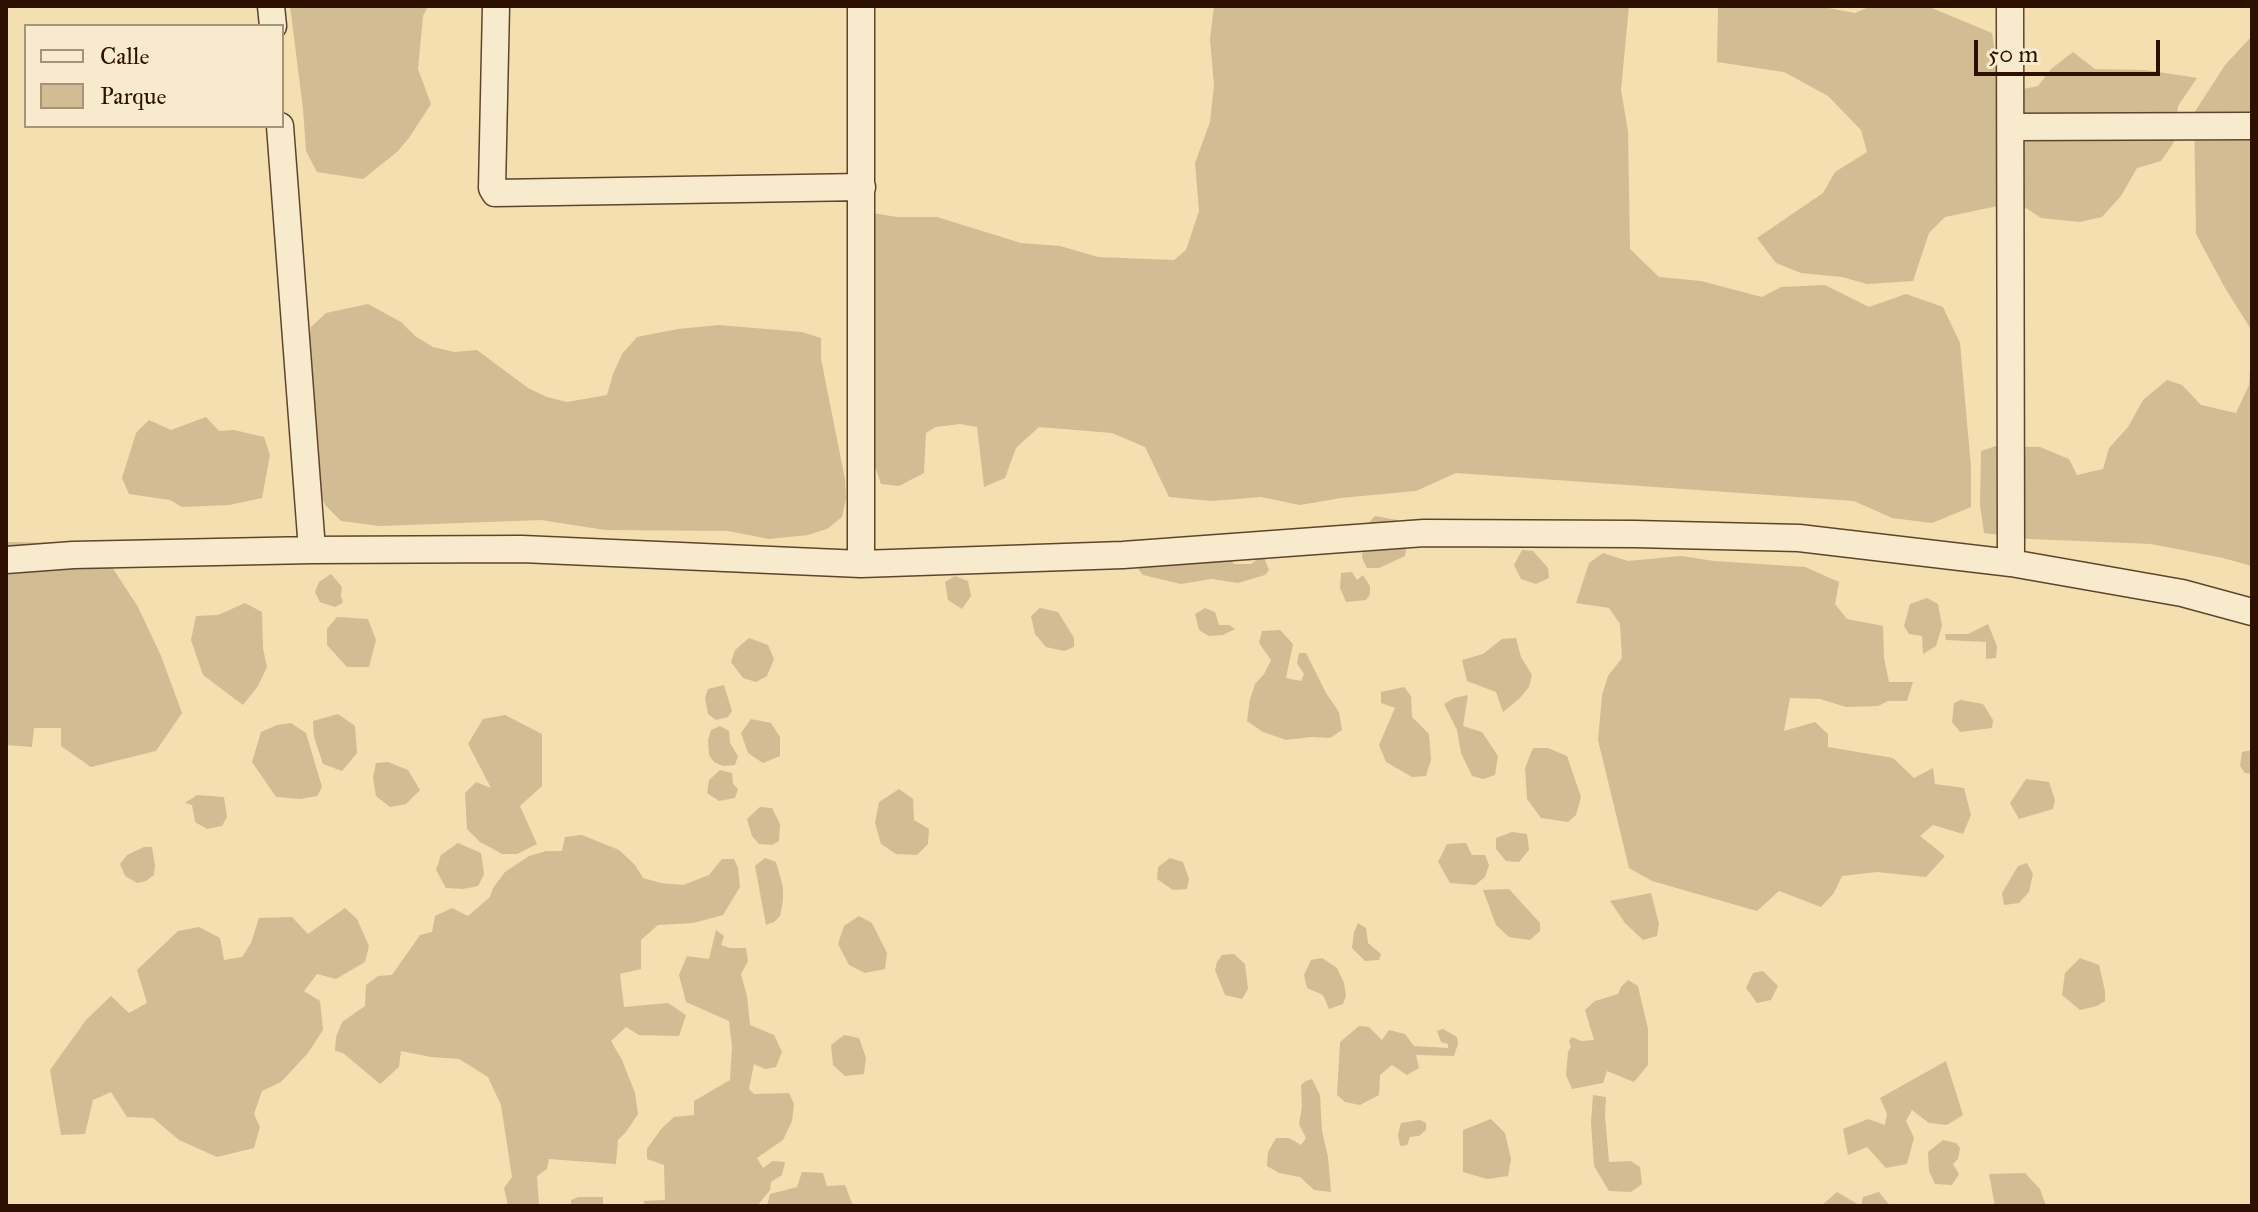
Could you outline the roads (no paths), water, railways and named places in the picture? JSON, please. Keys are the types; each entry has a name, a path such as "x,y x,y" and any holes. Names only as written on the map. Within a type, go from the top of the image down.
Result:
{"street":[{"path":"496,6 492,184 495,193 862,187"},
{"path":"861,6 861,564"},
{"path":"2010,6 2011,563"},
{"path":"2011,127 2252,126"},
{"path":"280,128 312,550"},
{"path":"6,560 73,555 522,549 861,564 1123,555 1424,533 1799,538 2011,563 2182,593 2252,612"}]}
